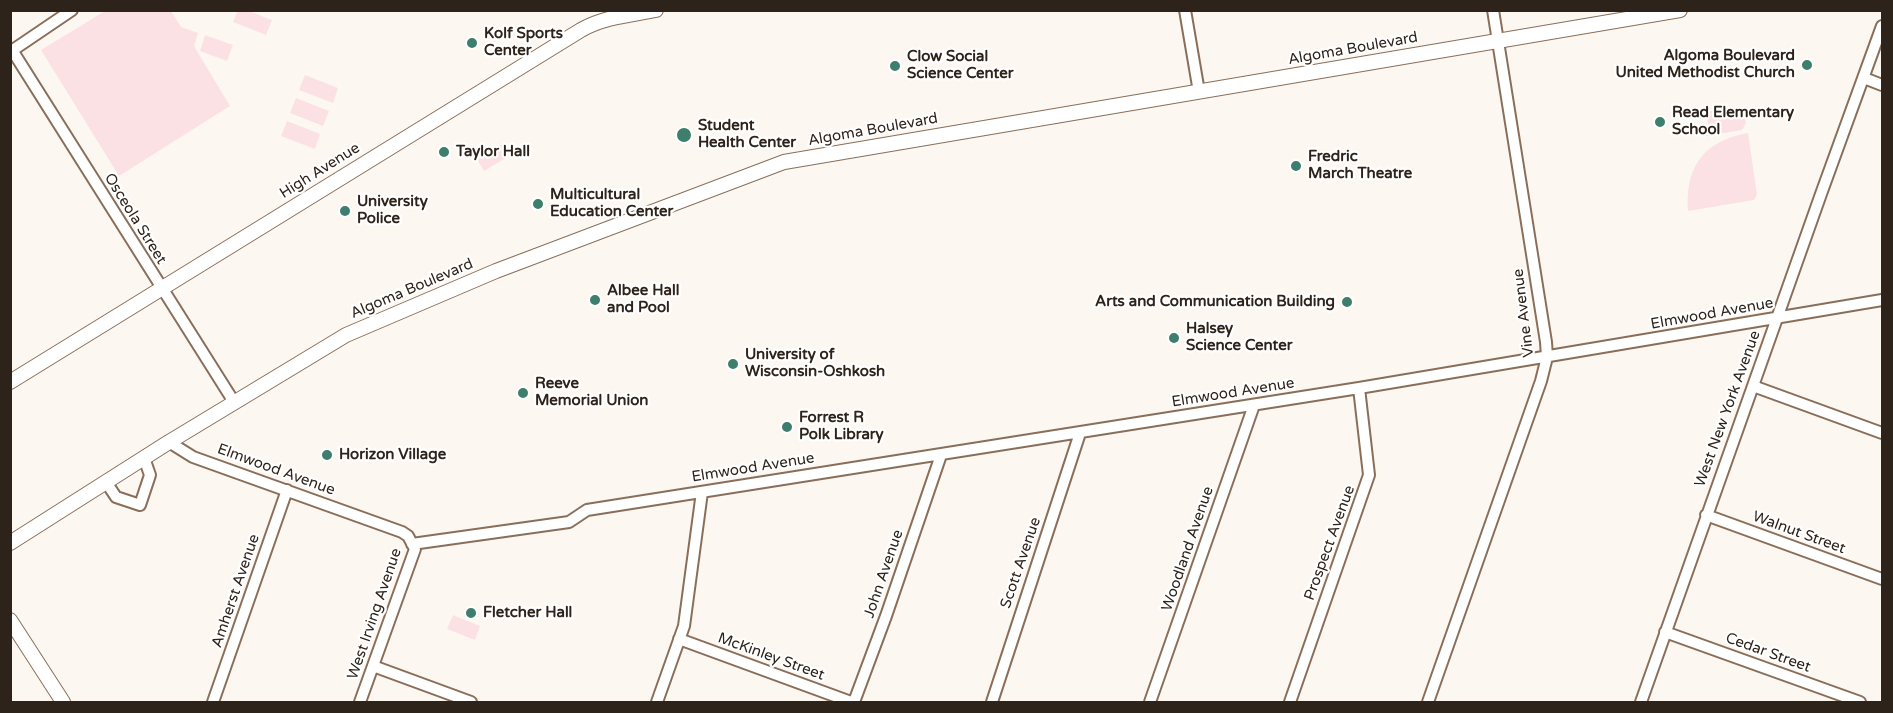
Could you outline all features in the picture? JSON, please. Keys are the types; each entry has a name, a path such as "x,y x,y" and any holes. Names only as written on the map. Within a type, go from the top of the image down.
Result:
{"main road":[{"name":"High Avenue","path":"10,382 588,26 609,19 656,10"},
{"name":"Algoma Boulevard","path":"10,543 169,442 346,335 496,271 784,162 1680,10"},
{"path":"10,620 63,702"}],"street":[{"path":"11,51 72,10"},
{"path":"1185,10 1199,92"},
{"name":"Vine Avenue","path":"1429,702 1541,381 1547,357 1494,10"},
{"name":"West New York Avenue","path":"1641,702 1882,26"},
{"name":"Osceola Street","path":"11,51 234,402"},
{"path":"1864,78 1882,86"},
{"name":"Elmwood Avenue","path":"169,442 193,457 402,532 410,540 569,522 587,510 1359,388 1882,300"},
{"path":"1753,386 1882,433"},
{"name":"Prospect Avenue","path":"1290,702 1369,475 1359,388"},
{"name":"Woodland Avenue","path":"1150,702 1254,405"},
{"name":"Scott Avenue","path":"992,702 1080,433"},
{"name":"John Avenue","path":"853,702 886,616 940,455"},
{"path":"106,482 116,497 140,506 150,475 144,458"},
{"name":"Amherst Avenue","path":"213,702 287,490"},
{"path":"657,702 684,626 702,492"},
{"name":"Walnut Street","path":"1706,515 1882,579"},
{"name":"West Irving Avenue","path":"360,702 415,549 410,540"},
{"name":"Cedar Street","path":"1665,632 1860,702"},
{"name":"McKinley Street","path":"680,639 853,702"},
{"path":"373,666 471,702"}],"shaded area":[{"path":"238,10 249,11 272,20 266,35 233,22"},
{"path":"105,11 171,11 181,27 198,33 194,46 230,106 119,176 41,50"},
{"path":"205,35 233,45 227,61 200,51"},
{"path":"305,75 338,88 333,103 299,90"},
{"path":"296,98 329,111 323,126 290,113"},
{"path":"1735,107 1743,108 1746,123 1742,130 1706,136 1705,131 1709,129 1706,112"},
{"path":"287,121 320,134 315,149 281,136"},
{"path":"1748,133 1757,195 1754,200 1688,211 1690,181 1700,158 1720,142"},
{"path":"502,144 509,156 484,171 477,159"},
{"path":"453,615 480,626 475,640 447,629"}],"place":[{"name":"Kolf Sports Center","path":"472,43"},
{"name":"Algoma Boulevard United Methodist Church","path":"1807,65"},
{"name":"Clow Social Science Center","path":"895,66"},
{"name":"Read Elementary School","path":"1660,122"},
{"name":"Student Health Center","path":"684,135"},
{"name":"Taylor Hall","path":"444,152"},
{"name":"Fredric March Theatre","path":"1296,166"},
{"name":"Multicultural Education Center","path":"538,204"},
{"name":"University Police","path":"345,211"},
{"name":"Albee Hall and Pool","path":"595,300"},
{"name":"Arts and Communication Building","path":"1347,302"},
{"name":"Halsey Science Center","path":"1174,338"},
{"name":"University of Wisconsin-Oshkosh","path":"733,364"},
{"name":"Reeve Memorial Union","path":"523,393"},
{"name":"Forrest R Polk Library","path":"787,427"},
{"name":"Horizon Village","path":"327,455"},
{"name":"Fletcher Hall","path":"471,613"}]}
